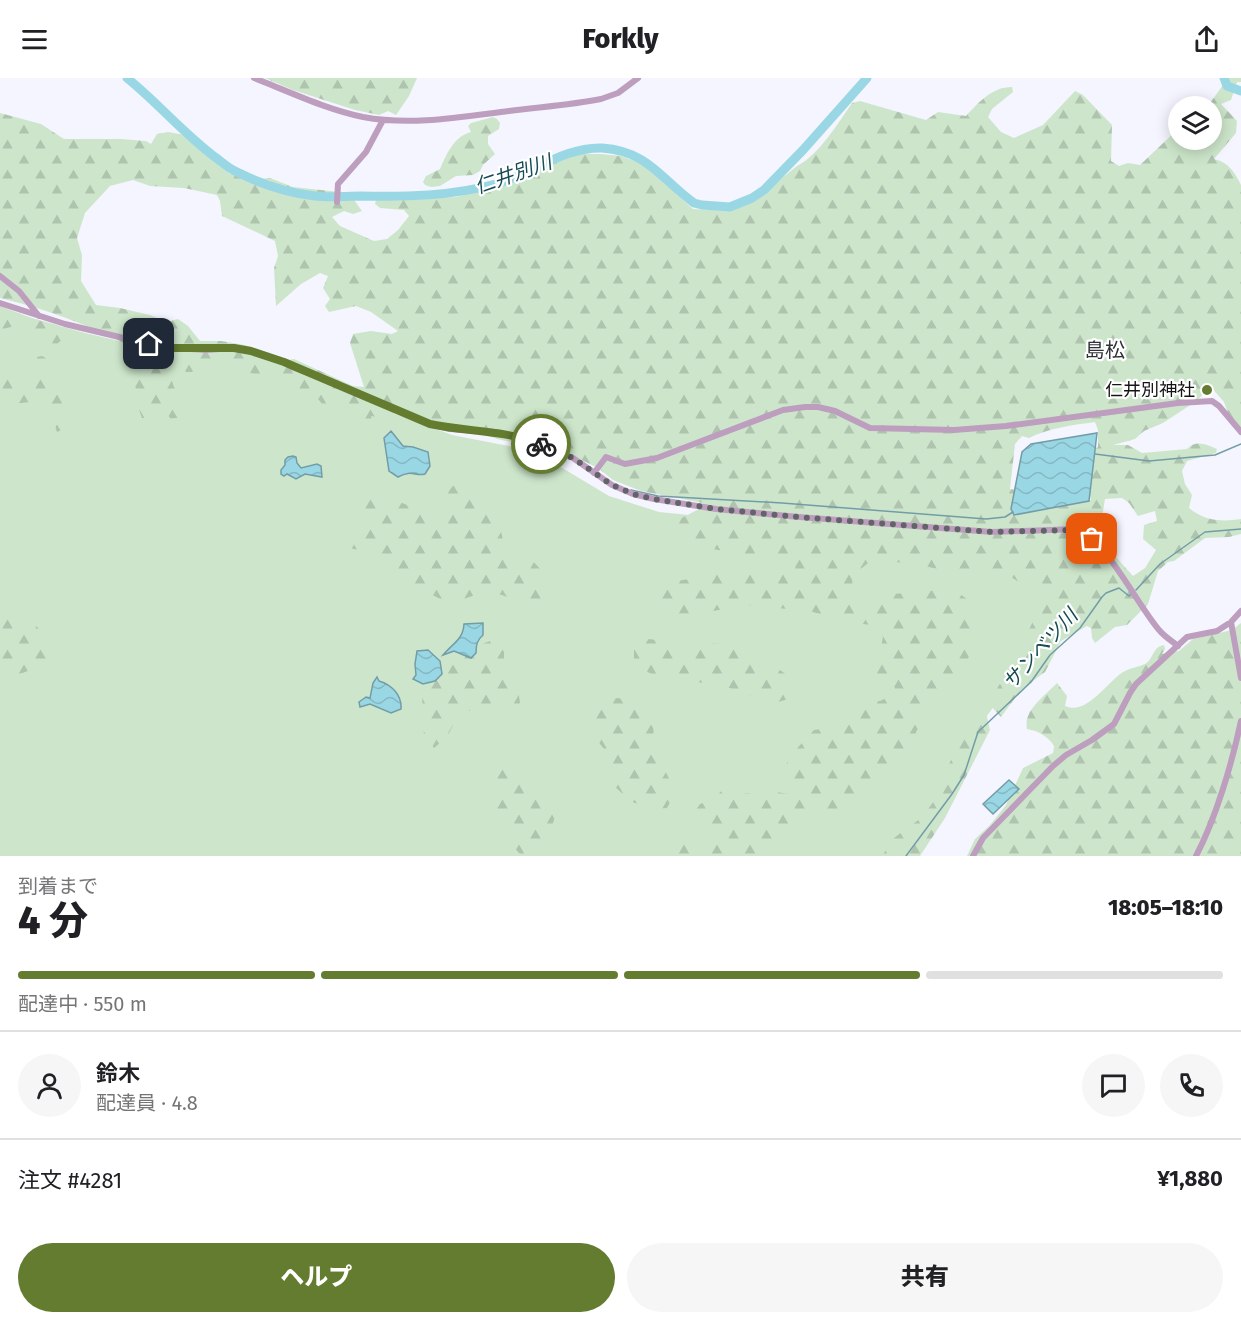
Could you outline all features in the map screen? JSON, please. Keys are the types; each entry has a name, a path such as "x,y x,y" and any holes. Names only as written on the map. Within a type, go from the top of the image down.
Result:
{"street":[{"path":"254,78 322,106 383,120 430,120 574,104 618,93 638,78"},
{"path":"337,202 338,184 366,152 383,120"},
{"path":"0,276 19,291 39,317"},
{"path":"0,303 39,317 161,347 206,350 234,348 251,351 284,362 430,424 450,429 495,432 525,438 573,458 612,485 633,494 716,509 992,532 1076,530 1086,533 1097,544 1161,632 1178,646"},
{"path":"594,473 606,457 625,464 657,458 783,410 805,406 835,411 870,428 954,430 1006,426 1167,404 1212,401 1241,432"},
{"path":"973,856 982,838 1053,766 1114,724 1130,693 1147,672 1187,637 1217,631 1231,622 1241,611"},
{"path":"1231,622 1241,678"},
{"path":"1196,856 1218,801 1241,721"}],"green space":[{"path":"265,78 417,78 409,96 396,115 388,111 379,115 355,110 293,90"},
{"path":"1228,78 1241,78 1241,82 1237,82 1231,100 1222,104 1222,96 1215,96"},
{"path":"1012,87 1013,92 992,109 988,117 1001,132 1014,138 1043,125 1075,91 1083,95 1112,125 1111,161 1119,166 1128,163 1140,165 1168,138 1168,150 1222,150 1214,159 1228,165 1241,185 1241,429 1228,413 1224,402 1211,387 1195,402 1163,423 1144,431 1135,439 1113,445 1128,445 1142,453 1187,449 1194,444 1217,449 1216,453 1187,461 1182,471 1185,484 1192,495 1189,508 1213,520 1241,519 1241,534 1205,538 1174,561 1168,562 1158,571 1148,604 1127,625 1115,627 1095,643 1091,628 1087,626 1061,641 1045,672 1021,690 1001,717 988,703 1016,658 1041,606 1039,595 1005,573 941,570 917,564 872,560 852,576 853,595 862,623 871,614 868,599 893,594 953,589 967,599 982,624 965,666 934,701 916,732 910,762 832,813 807,814 794,824 775,846 756,856 661,856 672,847 711,838 717,828 700,825 690,818 700,804 714,799 722,790 760,795 777,792 788,794 786,766 789,757 814,730 849,725 856,715 856,702 880,701 893,695 895,688 892,684 879,685 869,677 871,664 880,654 883,636 872,625 845,622 810,611 744,605 703,613 674,614 656,603 657,597 677,581 718,574 788,574 796,568 790,563 685,544 676,540 670,533 670,524 701,508 703,503 641,491 613,480 598,468 569,454 497,439 462,427 435,424 392,410 394,414 382,418 371,416 375,435 369,438 364,425 351,419 345,410 331,409 324,406 318,399 299,397 278,384 273,375 268,380 262,380 258,375 247,372 243,363 227,359 213,368 200,366 192,372 186,372 182,368 179,370 176,368 178,353 160,351 156,355 150,354 64,317 0,298 0,113 41,124 64,139 121,139 146,141 151,144 157,134 168,132 185,135 230,174 241,169 261,179 270,178 293,187 349,193 362,211 353,214 344,211 332,217 340,226 374,241 387,239 409,216 404,210 380,208 375,204 376,200 456,197 511,181 526,170 559,158 581,154 621,156 657,170 677,195 693,209 732,211 752,202 813,155 828,138 852,103 860,101 926,120 938,112 966,116 992,92","holes":["133,180 150,186 184,188 217,195 222,216 275,241 278,256 274,268 276,306 301,284 320,273 328,276 323,288 330,299 325,306 329,312 356,306 371,312 398,331 392,334 371,331 353,334 350,343 364,387 353,386 294,359 288,360 245,345 221,341 200,341 188,326 178,319 166,322 150,315 96,305 81,281 82,255 77,238 85,213 110,186","1095,422 1098,430 1098,447 1091,451 1087,479 1091,500 1083,501 1010,489 1015,444 1022,436 1029,438 1053,429","1122,498 1129,503 1138,516 1155,511 1157,521 1144,525 1143,539 1156,550 1145,568 1133,576 1097,536 1105,499"]},
{"path":"1222,105 1237,121 1236,133 1222,150"},
{"path":"493,117 500,123 499,129 488,136 488,144 495,154 480,171 473,175 456,176 440,186 425,185 423,182 426,176 440,169 455,142 471,132 468,126 471,123"},
{"path":"0,306 56,325 61,329 63,339 57,344 51,344 14,326 0,330"},
{"path":"0,309 133,344 234,354 452,435 534,451 609,496 659,512 848,531 1063,548 1017,675 978,728 946,795 888,856 0,856"},
{"path":"140,353 144,370 152,367 155,360 170,357 167,366 174,387 186,409 181,417 171,419 161,407 158,409 159,414 153,418 142,418 136,401 137,393 134,382 138,363 135,355"},
{"path":"37,357 46,358 43,367 50,367 52,370 48,381 57,382 70,398 67,422 62,430 57,432 53,420 42,405 34,402 15,404 0,395 0,358 10,374 23,382 28,381 37,368"},
{"path":"455,484 472,492 492,511 500,529 505,552 513,558 531,559 541,570 546,598 532,607 502,595 484,592 458,601 444,601 415,586 382,554 353,549 344,539 344,535 361,522 356,500 361,495 383,495 436,517 443,517 447,511 447,492"},
{"path":"0,618 21,619 35,625 44,637 52,656 28,671 0,677"},
{"path":"1241,623 1241,856 967,856 975,839 1006,805 1023,768 1053,753 1052,742 1042,734 1027,729 1027,722 1036,704 1057,683 1067,696 1065,706 1073,708 1081,706 1097,696 1123,672 1148,662 1160,646 1164,645 1165,649 1162,654 1179,651 1193,639 1232,630"},
{"path":"646,639 687,645 720,644 728,646 783,672 792,683 794,691 785,700 771,704 743,692 721,686 662,678 643,669 634,661 634,650"},
{"path":"490,641 499,642 504,648 504,665 518,689 520,703 514,710 465,711 457,717 447,737 434,748 424,736 421,674 440,660"},
{"path":"615,698 634,699 652,720 656,754 671,783 671,799 667,808 656,810 632,802 615,787 608,754 596,739 594,731 595,710 602,702"},
{"path":"986,713 990,730 945,818 920,856 882,856 894,838 921,818 941,792 945,773 966,728 979,714"},
{"path":"496,765 545,795 558,807 542,845 530,855 522,856 514,848 502,826 490,777 489,766"}],"water":[{"path":"391,431 403,446 428,452 430,466 425,474 410,473 398,477 389,471 384,438"},
{"path":"1097,433 1089,501 1014,515 1011,509 1022,452 1031,444"},
{"path":"296,457 301,468 317,464 321,466 322,477 305,474 296,479 287,474 284,476 281,474 285,460"},
{"path":"483,623 483,635 477,643 476,653 471,658 454,651 443,655 460,638 464,624"},
{"path":"428,650 440,661 442,674 435,681 423,684 413,679 416,675 415,664 417,651"},
{"path":"377,677 379,681 395,691 400,699 401,709 391,713 370,704 360,707 359,702 366,697 370,698 373,683"},
{"path":"1009,780 1019,789 993,814 983,804"}],"waterway":[{"name":"仁井別川","path":"127,78 203,148 228,167 256,180 295,193 332,197 412,196 463,191 509,180 561,156 602,148 618,150 643,161 694,203 730,207 764,190 867,78"},
{"name":"仁井別川","path":"1224,78 1227,86 1241,91"},
{"path":"1095,454 1149,461 1215,455 1241,444"},
{"path":"631,490 658,496 986,519 1005,517 1013,512"},
{"name":"サンベツ川","path":"1136,590 1160,564 1205,532 1241,529"},
{"name":"サンベツ川","path":"906,856 964,775 978,732 1031,682 1050,655 1080,628 1106,593 1119,588 1129,596 1132,593"}],"way so far":[{"path":"541,444 573,458 612,485 633,494 654,499 716,509 992,532 1076,530 1086,533 1092,539"}],"place":[{"name":"仁井別神社","path":"1207,390"}],"district":[{"name":"島松","path":"1105,350"}],"route":[{"path":"149,344 171,348 206,350 234,348 251,351 284,362 430,424 450,429 495,432 541,444"}]}
